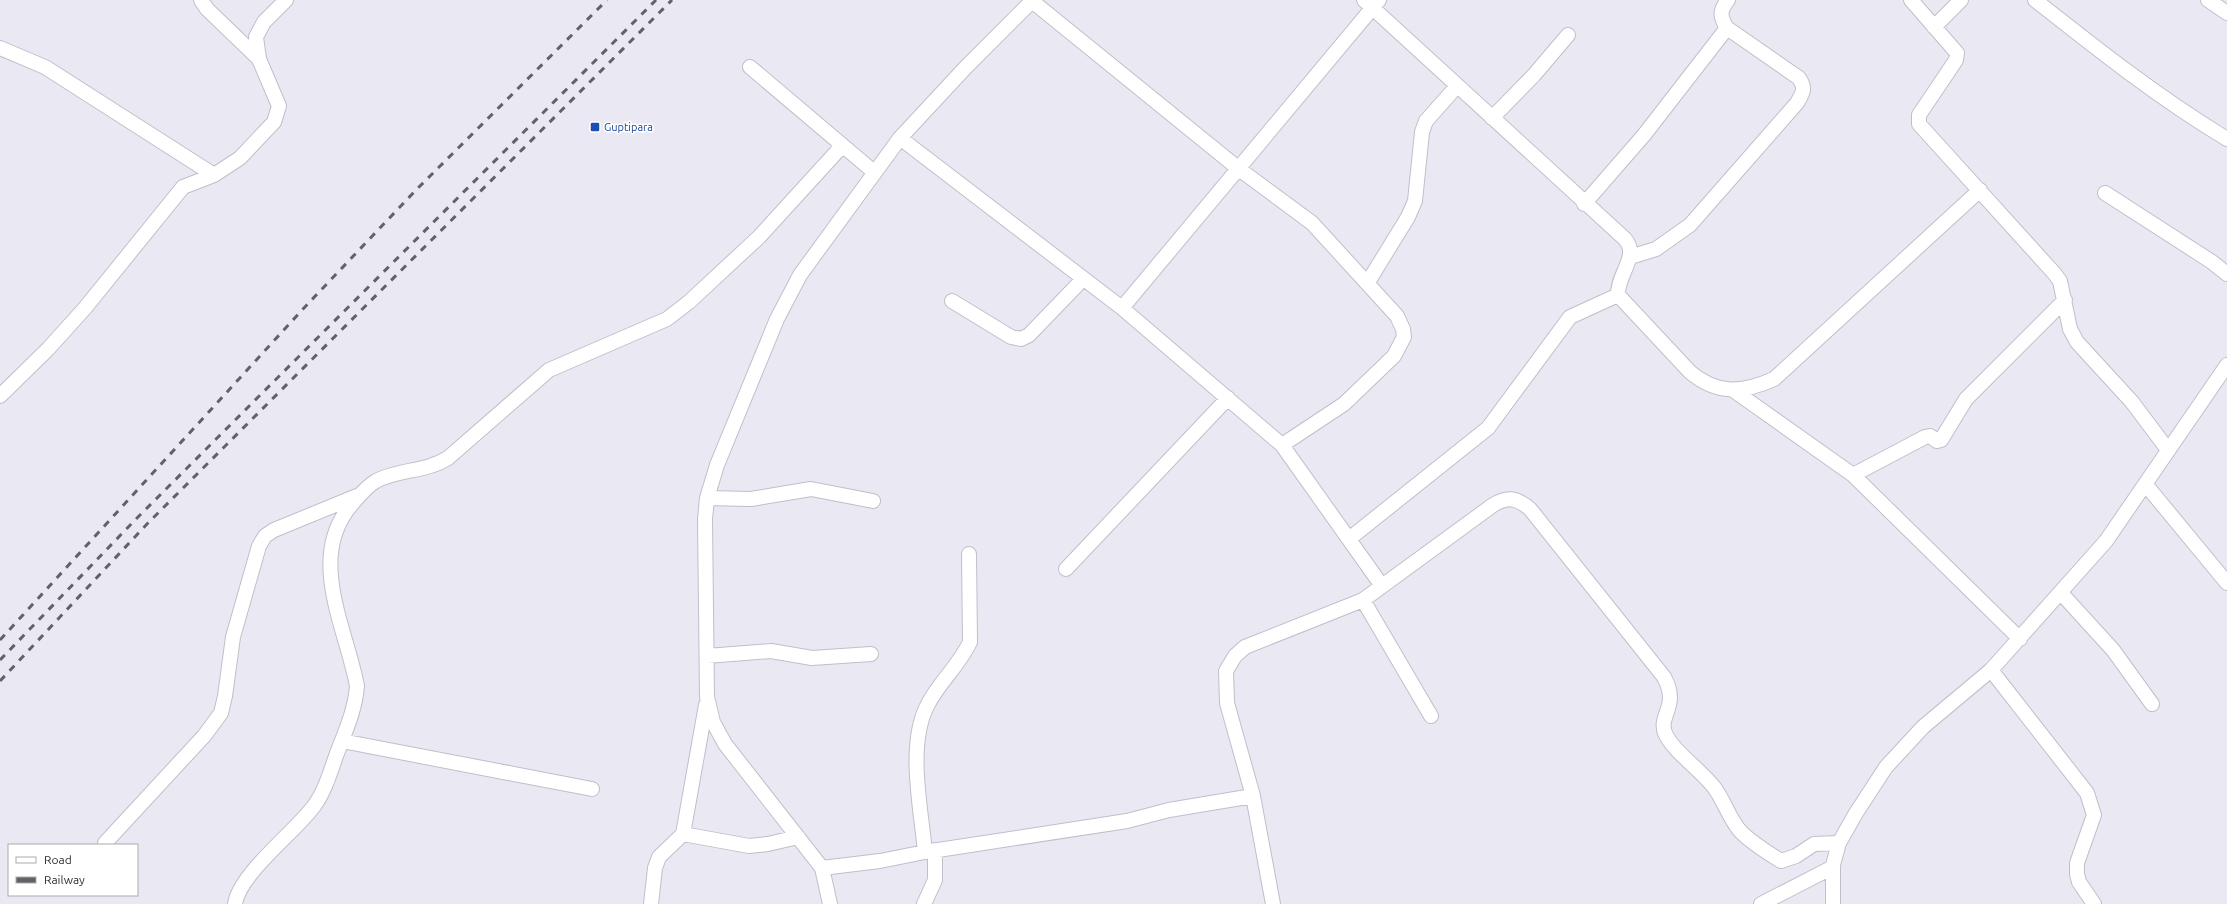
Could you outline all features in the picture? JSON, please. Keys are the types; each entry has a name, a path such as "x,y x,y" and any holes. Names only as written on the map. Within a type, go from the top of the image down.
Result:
{"street":[{"path":"201,0 207,10 259,59"},
{"path":"0,396 48,349 85,308 176,194 190,184 214,175 240,158 274,122 279,106 259,59 256,44 258,30 286,0"},
{"path":"1630,257 1656,249 1690,225 1797,103 1803,93 1804,85 1799,78 1727,28 1722,20 1721,12 1728,0"},
{"path":"1911,0 1954,48 1957,57 1919,116 1919,124 2054,273 2060,281 2070,329 2077,342 2132,402 2168,450"},
{"path":"1934,27 1961,0"},
{"path":"2035,0 2122,69 2192,118 2227,139"},
{"path":"2208,0 2227,13"},
{"path":"651,904 655,868 658,858 683,834 707,697 705,519 707,498 717,465 777,319 788,295 874,172 900,138 966,67 1032,1 1238,169 1312,223 1368,282 1397,316 1403,328 1404,337 1394,356 1344,404 1282,445"},
{"path":"1122,308 1238,169 1372,3 1457,86 1628,244 1630,257 1620,278 1618,295 1690,372 1700,380 1733,390 1853,475 2020,639"},
{"path":"1584,204 1644,135 1727,28"},
{"path":"1492,118 1534,75 1568,35"},
{"path":"0,48 45,67 214,175"},
{"path":"750,66 874,172"},
{"path":"1368,282 1408,217 1415,201 1422,132 1426,121 1457,86"},
{"path":"900,138 1122,308 1282,445 1382,586"},
{"path":"235,904 244,882 315,804 324,789 356,702 357,686 331,587 329,563 332,539 344,514 361,494 375,482 388,476 428,468 448,458 549,370 667,319 750,246 842,146"},
{"path":"1733,390 1761,385 1774,379 1786,370 1980,190"},
{"path":"2105,193 2212,262 2227,274"},
{"path":"952,301 1010,337 1021,339 1029,335 1083,279"},
{"path":"1349,539 1488,428 1570,317 1618,295"},
{"path":"1853,475 1925,437 1930,436 1937,441 1941,440 1966,399 2065,300"},
{"path":"1833,904 1833,868 1840,842 1869,793 1902,748 1923,727 1991,670 2106,542 2227,365"},
{"path":"1066,569 1228,398"},
{"path":"2146,485 2227,583"},
{"path":"707,498 758,498 812,489 873,501"},
{"path":"105,843 204,736 221,713 225,696 234,632 255,555 265,536 274,530 361,494"},
{"path":"1273,904 1253,796 1227,703 1225,685 1226,671 1235,656 1245,647 1362,600 1493,505 1502,500 1512,498 1520,501 1530,509 1664,677 1671,691 1671,699 1665,719 1665,732 1671,742 1716,789 1735,826 1743,834 1781,861 1789,860 1814,844 1840,842"},
{"path":"924,904 935,880 916,754 918,735 928,705 964,654 970,642 969,554"},
{"path":"2061,593 2113,650 2152,704"},
{"path":"1362,600 1431,716"},
{"path":"707,656 771,651 812,658 871,654"},
{"path":"1991,670 2088,793 2094,815 2077,863 2077,874 2079,882 2094,904"},
{"path":"707,697 713,722 725,744 822,868 830,904"},
{"path":"342,741 592,789"},
{"path":"822,868 880,861 930,851 1127,821 1169,810 1253,796"},
{"path":"683,834 749,846 768,844 798,837"},
{"path":"1761,904 1833,868"}],"railway":[{"path":"0,640 303,309 416,190 607,0"},
{"path":"0,660 138,517 656,0"},
{"path":"0,681 147,524 672,0"}],"place":[{"name":"Guptipara","path":"595,127"}]}
